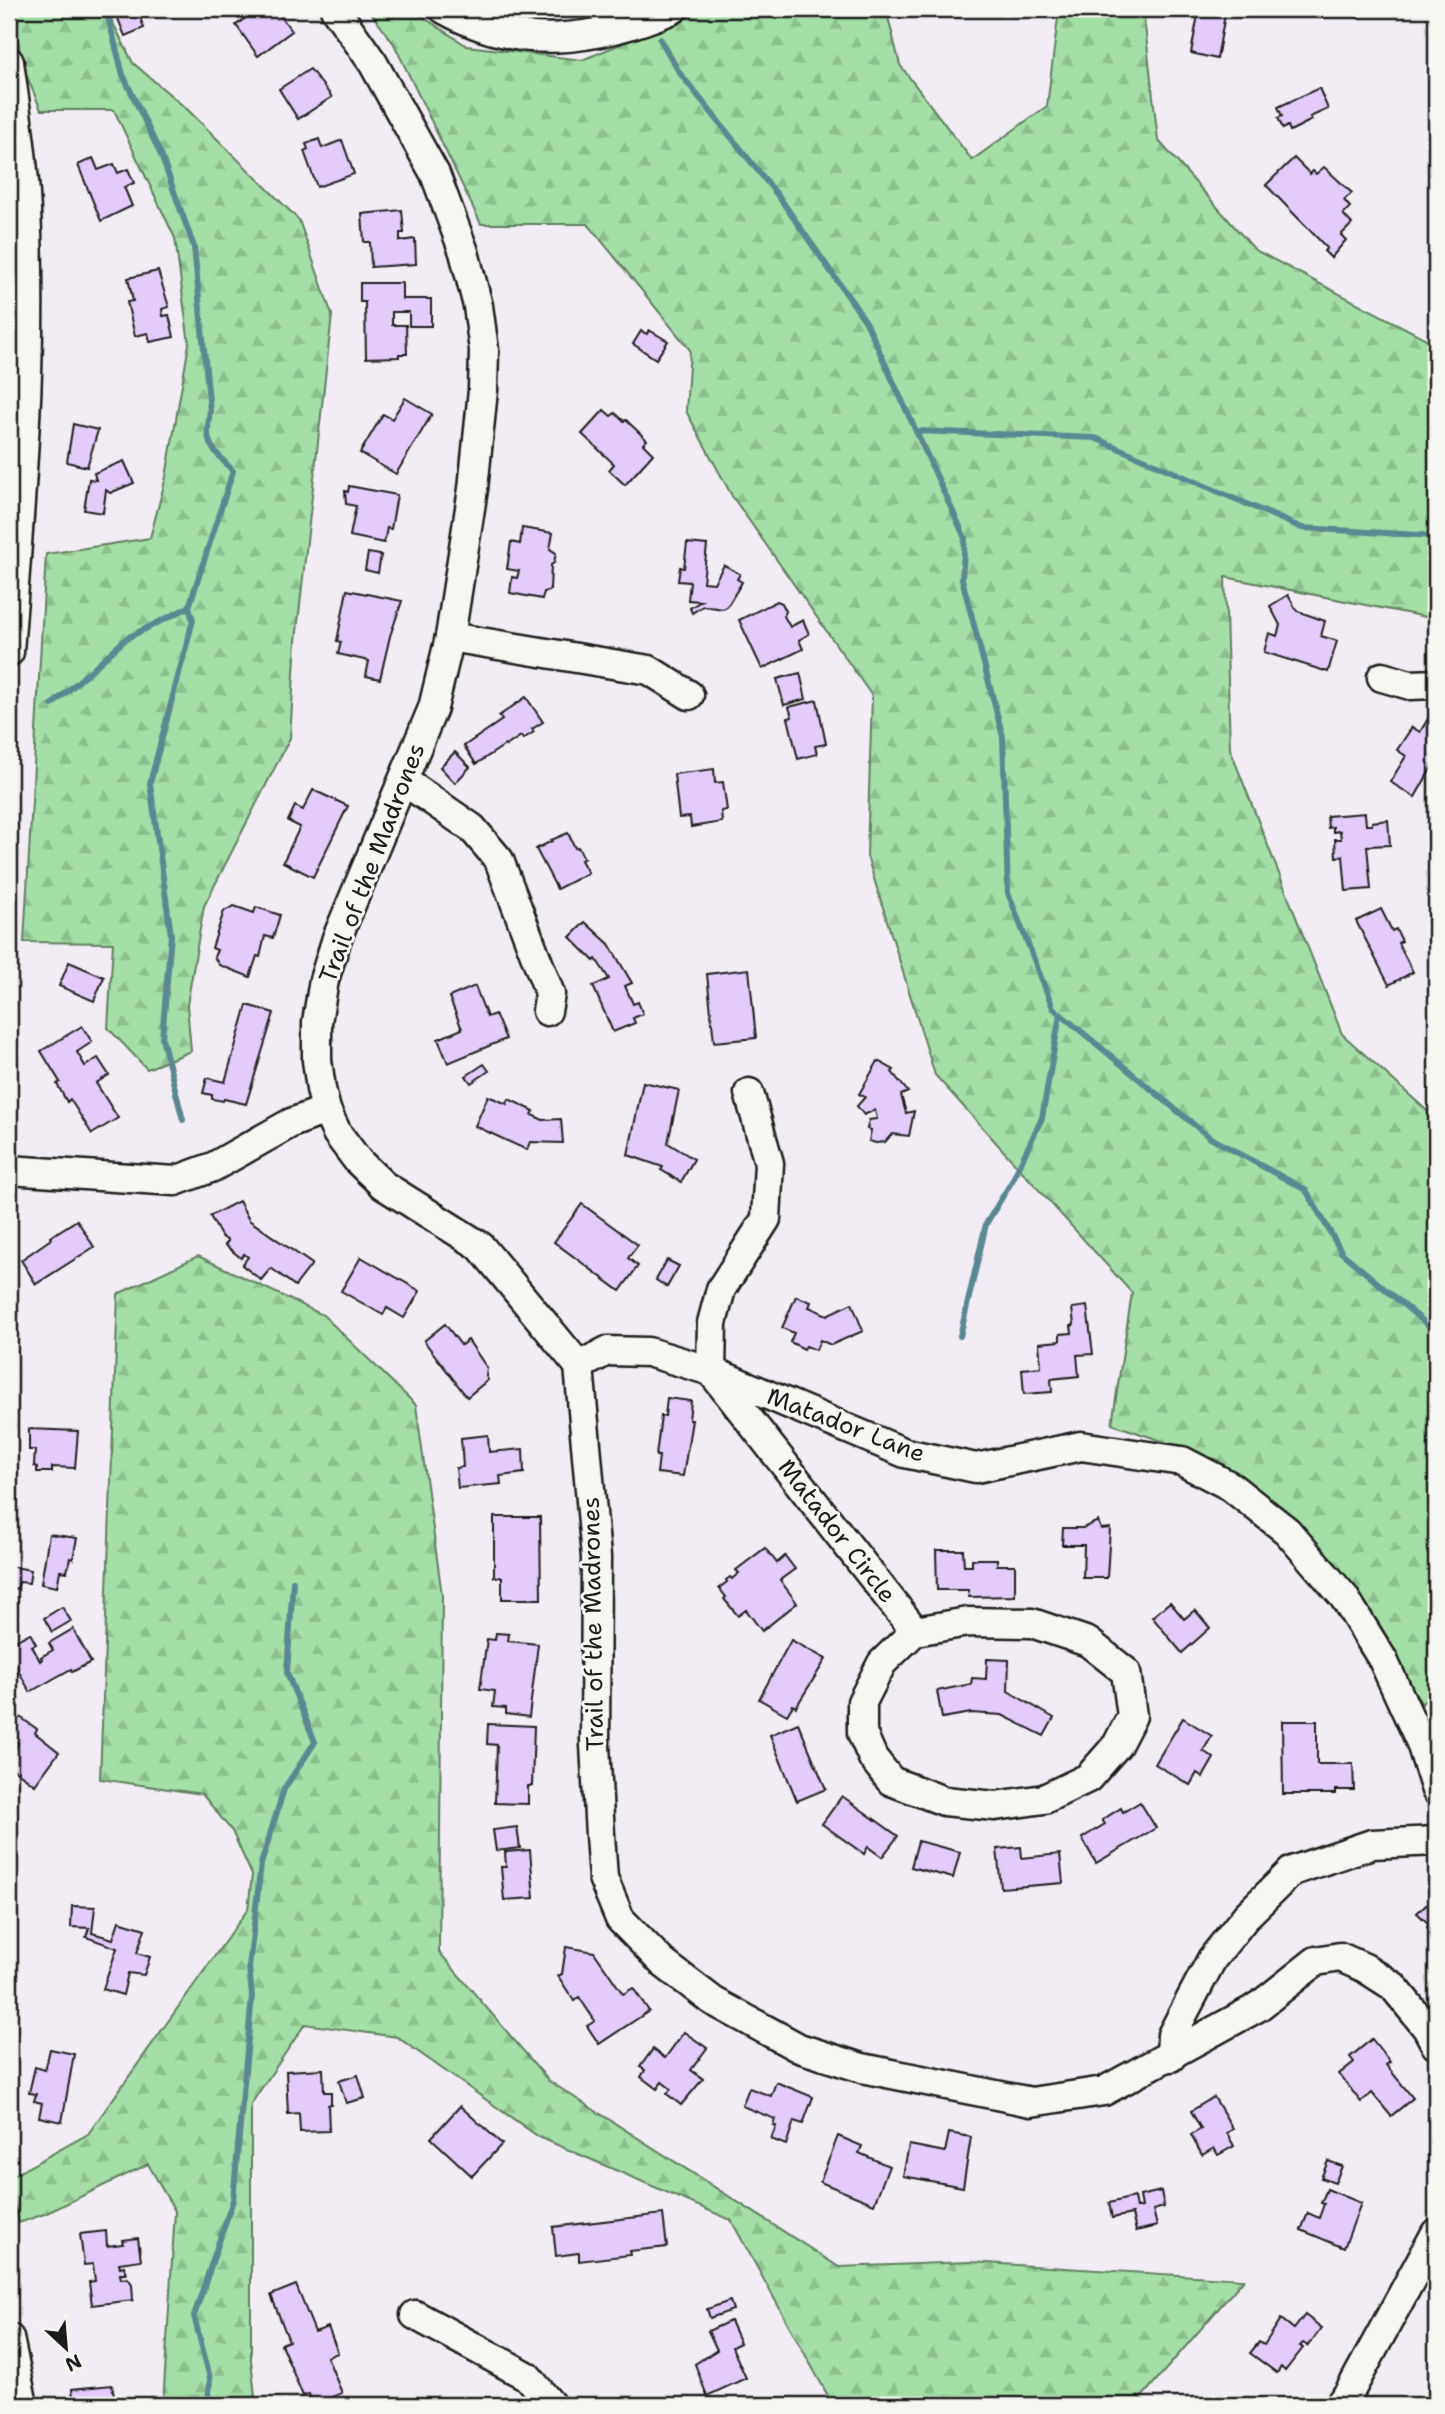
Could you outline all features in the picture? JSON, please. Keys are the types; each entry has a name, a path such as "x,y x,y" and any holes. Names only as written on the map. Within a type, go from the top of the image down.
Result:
{"street":[{"name":"Trail of the Madrones","path":"335,9 373,63 435,174 464,252 478,306 484,350 483,390 473,489 450,637 433,708 337,938 324,980 317,1022 317,1060 326,1110 337,1133 358,1161 383,1185 480,1246 579,1366 596,1557 595,1745 603,1878 620,1919 663,1963 713,2001 799,2048 862,2068 1031,2102 1104,2091 1171,2057 1258,2007 1316,1961 1340,1957 1365,1968 1393,1986 1427,2028 1436,2045"},
{"path":"444,9 491,28 552,39 617,30 673,9"},
{"path":"9,62 24,182 27,296 24,445 9,652"},
{"path":"450,637 649,670 689,695"},
{"path":"1382,677 1410,685 1436,684"},
{"path":"404,781 472,828 499,860 550,994 547,1011"},
{"path":"711,1371 712,1323 721,1289 766,1219 769,1163 749,1093"},
{"path":"9,1170 175,1181 213,1167 291,1123 326,1110"},
{"name":"Matador Lane","path":"579,1366 607,1351 648,1352 711,1371 905,1453 976,1468 1081,1447 1182,1461 1230,1486 1287,1531 1344,1597 1383,1660 1421,1743 1436,1790"},
{"name":"Matador Lane","path":"711,1371 759,1432"},
{"name":"Matador Circle","path":"759,1432 915,1631"},
{"path":"968,1622 1032,1623 1088,1642 1126,1672 1132,1716 1117,1745 1088,1778 1044,1799 995,1806 944,1801 891,1781 873,1758 862,1733 862,1702 882,1663 915,1631 968,1622"},
{"path":"1171,2057 1172,2035 1212,1959 1247,1915 1292,1871 1372,1844 1436,1841"},
{"path":"1339,2405 1349,2393 1436,2233"},
{"path":"415,2315 527,2376 551,2405"},
{"path":"9,2338 23,2405"}],"green space":[{"path":"13,9 117,9 111,19 133,63 188,110 299,220 332,315 296,641 290,738 204,906 187,1005 191,1051 147,1069 108,1028 113,943 24,942 46,554 150,538 166,477 189,344 175,238 114,110 41,110 22,65"},
{"path":"368,9 411,9 467,46 582,60 707,9 886,9 900,65 972,160 1047,106 1059,9 1143,9 1158,140 1255,250 1436,344 1436,619 1225,577 1230,749 1342,1034 1436,1119 1436,1686 1422,1704 1340,1570 1218,1460 1112,1424 1132,1293 935,1075 867,856 872,696 732,496 686,411 690,350 588,224 481,224 394,44"},
{"path":"198,1256 323,1315 416,1405 442,1595 439,1952 549,2081 839,2267 969,2262 1244,2279 1135,2405 833,2405 731,2220 539,2137 397,2037 305,2024 251,2104 251,2360 256,2405 163,2405 175,2211 148,2164 47,2213 19,2223 9,2178 88,2134 248,1909 252,1875 232,1831 202,1794 100,1779 118,1294"}],"building":[{"path":"137,9 144,28 125,36 117,16"},
{"path":"258,9 275,9 292,31 258,56 236,25"},
{"path":"1199,9 1226,9 1217,59 1191,53"},
{"path":"310,69 332,97 298,119 279,89"},
{"path":"1319,88 1328,109 1290,131 1288,126 1283,129 1278,118 1282,116 1278,107"},
{"path":"319,139 322,148 342,140 354,174 317,187 304,151 308,149 306,144"},
{"path":"93,158 98,170 114,164 118,173 128,169 134,183 124,187 132,206 101,221 78,165"},
{"path":"1294,158 1310,174 1313,171 1316,174 1324,167 1352,193 1344,200 1350,207 1343,214 1352,224 1341,235 1346,240 1331,258 1324,251 1327,248 1266,185"},
{"path":"402,210 404,233 400,233 400,241 415,239 416,264 371,267 370,242 364,242 362,214"},
{"path":"158,271 169,307 162,309 163,316 169,315 174,337 150,342 148,333 135,336 127,302 133,301 128,278"},
{"path":"360,283 402,283 402,299 431,299 431,326 409,326 409,312 392,312 392,325 406,325 407,354 399,354 399,357 366,358 365,302 360,302"},
{"path":"649,330 668,341 656,359 633,344 641,331 647,334"},
{"path":"405,398 432,414 396,474 360,453 383,414 392,419"},
{"path":"604,410 611,416 615,413 626,420 647,440 643,444 653,454 625,485 609,470 614,464 582,434"},
{"path":"73,424 98,430 87,467 67,462"},
{"path":"124,461 134,483 110,493 106,490 103,513 84,510 89,479 96,480 94,473"},
{"path":"349,486 397,495 391,529 387,528 384,543 350,536 356,506 346,504 345,491 348,492"},
{"path":"522,528 553,533 550,549 556,553 551,565 550,590 544,592 542,599 510,593 512,577 517,578 519,571 507,569 511,542 520,544"},
{"path":"687,543 707,545 703,582 714,583 724,565 740,574 737,579 742,582 727,607 723,609 703,606 692,613 690,608 701,601 688,600 690,582 678,581 680,567 684,568"},
{"path":"368,553 381,555 378,573 365,570"},
{"path":"347,590 402,601 380,679 366,676 369,661 338,654 341,642 337,641"},
{"path":"1288,595 1297,611 1325,621 1321,636 1337,641 1328,672 1264,652 1269,633 1277,636 1280,625 1270,606"},
{"path":"777,601 782,603 786,611 784,616 790,627 803,620 809,634 799,640 803,649 762,669 739,620"},
{"path":"800,673 806,699 784,705 777,679"},
{"path":"526,697 543,722 523,739 521,736 476,764 464,746 502,720 499,716"},
{"path":"817,700 826,744 815,746 817,754 798,759 788,718 792,717 789,707"},
{"path":"1428,719 1436,724 1436,760 1415,797 1390,782 1406,756 1397,750 1412,727 1420,732"},
{"path":"455,752 470,767 455,783 440,767"},
{"path":"714,769 715,783 723,782 727,810 721,811 722,822 691,827 690,817 679,818 674,774"},
{"path":"313,790 348,806 313,877 283,862 300,827 288,821 295,806 303,810"},
{"path":"1365,813 1366,825 1388,820 1390,845 1367,846 1371,889 1346,891 1343,856 1336,857 1335,839 1341,839 1340,831 1333,832 1333,827 1328,828 1327,816"},
{"path":"568,833 575,848 578,847 584,858 581,860 588,873 557,889 536,849"},
{"path":"234,906 254,913 256,907 280,915 273,938 265,936 260,957 257,956 250,977 219,965 214,957 217,950 212,948 224,911"},
{"path":"1381,909 1392,931 1396,929 1402,941 1398,943 1413,972 1389,985 1356,921"},
{"path":"585,922 609,944 632,983 625,986 633,1004 638,1002 643,1014 633,1018 635,1023 613,1032 593,986 609,979 596,959 594,961 570,937"},
{"path":"69,962 104,977 94,1001 59,986"},
{"path":"749,969 756,1038 714,1042 707,974"},
{"path":"475,986 487,1017 495,1014 506,1039 448,1063 438,1039 462,1029 449,997"},
{"path":"247,1005 274,1013 246,1104 212,1099 212,1095 203,1093 207,1078 225,1082"},
{"path":"82,1026 92,1042 77,1052 85,1066 98,1058 109,1075 96,1083 118,1118 92,1134 70,1099 67,1102 57,1084 60,1082 41,1051"},
{"path":"878,1061 894,1070 892,1072 908,1092 901,1095 906,1113 914,1111 909,1136 892,1134 885,1142 876,1143 869,1141 871,1130 867,1129 869,1120 877,1119 875,1110 864,1115 857,1106 865,1097 859,1094"},
{"path":"484,1064 489,1071 471,1083 466,1076"},
{"path":"643,1082 679,1090 668,1143 694,1159 681,1182 661,1170 663,1167 628,1155"},
{"path":"488,1096 507,1104 509,1099 534,1111 532,1115 543,1120 561,1119 563,1143 530,1142 527,1150 475,1126"},
{"path":"239,1201 249,1220 312,1264 295,1286 271,1268 261,1280 242,1265 248,1257 244,1254 241,1258 225,1245 228,1241 221,1236 210,1216"},
{"path":"582,1204 638,1245 628,1258 638,1266 620,1291 554,1242"},
{"path":"77,1220 94,1247 36,1284 21,1260"},
{"path":"361,1257 420,1291 404,1318 387,1308 383,1315 341,1291"},
{"path":"667,1260 679,1266 667,1287 656,1280"},
{"path":"796,1296 811,1302 809,1307 827,1315 852,1303 863,1331 831,1345 820,1340 816,1350 806,1346 804,1349 790,1342 794,1333 782,1328"},
{"path":"1087,1306 1093,1354 1077,1355 1079,1376 1051,1379 1052,1392 1024,1394 1022,1369 1041,1367 1039,1343 1060,1341 1060,1334 1072,1333 1072,1308"},
{"path":"445,1324 461,1345 468,1340 487,1368 488,1380 467,1397 424,1341"},
{"path":"667,1398 691,1401 689,1420 692,1420 683,1476 657,1473 659,1456 656,1456 661,1416 665,1416"},
{"path":"29,1429 78,1431 75,1468 52,1467 52,1472 37,1472 37,1467 34,1466 35,1450 29,1450"},
{"path":"488,1435 489,1452 523,1449 524,1473 500,1476 501,1484 458,1488 456,1468 463,1467 461,1438"},
{"path":"494,1517 540,1517 541,1599 502,1599 502,1577 494,1577"},
{"path":"1098,1521 1101,1529 1110,1528 1107,1578 1083,1578 1084,1545 1062,1545 1063,1528 1083,1528"},
{"path":"49,1534 77,1538 73,1559 70,1558 67,1572 60,1571 57,1587 41,1584"},
{"path":"765,1548 777,1563 785,1556 795,1569 780,1580 797,1603 762,1631 746,1610 738,1616 719,1588 730,1577 732,1579 739,1573 736,1570"},
{"path":"936,1550 963,1550 964,1566 972,1566 972,1559 997,1559 997,1565 1015,1565 1015,1596 969,1597 968,1590 937,1590"},
{"path":"9,1566 31,1570 29,1583 19,1582 17,1589 9,1587"},
{"path":"1170,1602 1184,1619 1195,1610 1210,1628 1182,1653 1152,1617"},
{"path":"62,1607 71,1621 52,1632 44,1618"},
{"path":"73,1629 91,1662 72,1672 71,1669 30,1692 9,1653 9,1644 30,1633 36,1644 32,1646 40,1661 41,1657 53,1650 49,1643"},
{"path":"496,1633 509,1634 508,1641 538,1644 529,1717 506,1714 506,1708 493,1707 495,1691 480,1689 487,1639 495,1640"},
{"path":"791,1640 826,1659 796,1707 793,1705 787,1715 759,1699"},
{"path":"987,1659 1009,1660 1008,1691 1054,1718 1044,1736 1002,1715 971,1713 942,1718 937,1691 971,1684 972,1678 986,1679"},
{"path":"20,1717 37,1729 35,1733 59,1752 35,1785 9,1766 18,1743 9,1733"},
{"path":"1183,1718 1212,1736 1203,1751 1214,1758 1203,1777 1197,1773 1190,1785 1155,1764"},
{"path":"1282,1721 1317,1721 1317,1764 1353,1764 1354,1790 1335,1790 1335,1794 1283,1794"},
{"path":"798,1723 826,1789 797,1801 770,1735"},
{"path":"488,1724 534,1726 532,1786 528,1786 528,1804 495,1803 497,1745 487,1744"},
{"path":"842,1796 898,1836 882,1857 868,1847 864,1854 822,1824"},
{"path":"1140,1802 1156,1828 1096,1863 1082,1838 1105,1824 1102,1820 1121,1808 1123,1812"},
{"path":"517,1827 520,1848 496,1851 493,1830"},
{"path":"918,1841 960,1852 953,1878 911,1867"},
{"path":"1021,1847 1022,1858 1060,1854 1063,1883 1001,1888 997,1849"},
{"path":"530,1850 534,1898 504,1900 501,1867 506,1867 505,1852"},
{"path":"1436,1898 1436,1935 1417,1913"},
{"path":"72,1906 95,1907 92,1933 113,1939 119,1921 145,1929 137,1953 150,1957 144,1975 128,1973 123,1995 103,1989 117,1948 86,1937 89,1928 71,1927"},
{"path":"566,1947 594,1952 623,1994 633,1988 649,2011 599,2044 587,2026 595,2021 579,1997 574,2001 558,1976 562,1974"},
{"path":"684,2032 707,2048 691,2070 703,2079 681,2105 667,2094 671,2089 662,2082 657,2089 641,2077 645,2070 640,2067 653,2049 665,2058"},
{"path":"1372,2039 1390,2062 1386,2065 1413,2098 1391,2116 1372,2093 1361,2102 1339,2074 1354,2062 1350,2057"},
{"path":"50,2049 74,2054 62,2122 39,2117 42,2103 34,2101 36,2094 29,2093 35,2067 45,2070"},
{"path":"323,2069 324,2092 331,2092 331,2104 328,2105 329,2131 300,2132 299,2113 288,2114 286,2071"},
{"path":"358,2075 365,2098 346,2103 339,2081"},
{"path":"776,2082 813,2097 803,2124 794,2121 786,2145 771,2139 776,2126 773,2125 775,2119 742,2106 749,2088 771,2096"},
{"path":"1214,2097 1233,2129 1227,2133 1234,2146 1218,2155 1214,2148 1202,2155 1191,2135 1201,2129 1191,2111"},
{"path":"460,2106 502,2144 472,2176 431,2138"},
{"path":"949,2133 971,2137 963,2187 903,2176 909,2145 945,2152"},
{"path":"838,2136 862,2146 859,2153 889,2166 874,2204 820,2182"},
{"path":"1328,2161 1342,2166 1335,2183 1321,2178"},
{"path":"1327,2189 1361,2203 1344,2248 1301,2230 1308,2213 1319,2218"},
{"path":"1161,2191 1164,2207 1153,2210 1157,2226 1136,2231 1132,2214 1112,2218 1109,2203 1134,2197 1136,2208 1142,2207 1140,2196"},
{"path":"663,2214 667,2247 579,2261 579,2253 556,2256 553,2227"},
{"path":"106,2231 107,2246 138,2238 141,2260 119,2263 120,2267 124,2266 126,2274 120,2274 121,2279 128,2278 132,2284 133,2300 92,2305 89,2282 95,2281 93,2264 84,2265 80,2234"},
{"path":"296,2285 315,2332 328,2327 338,2353 327,2357 342,2393 313,2405 309,2394 303,2396 281,2344 289,2341 271,2295"},
{"path":"730,2301 733,2310 710,2318 707,2309"},
{"path":"1305,2315 1322,2328 1308,2346 1303,2343 1300,2346 1303,2348 1285,2371 1281,2367 1277,2373 1250,2353 1259,2342 1264,2345 1281,2319 1294,2329"},
{"path":"730,2321 740,2343 732,2347 746,2378 707,2396 695,2364 717,2350 708,2331"},
{"path":"112,2385 116,2405 74,2405 72,2389"}],"waterway":[{"path":"52,705 127,638 189,607 233,471 214,450 209,438 210,411 194,247 161,155 123,75 106,9"},
{"path":"660,39 679,72 779,197 866,322 965,538 962,579 1003,737 1008,893 1053,1008 1209,1137 1306,1190 1342,1253 1436,1332"},
{"path":"916,431 1095,438 1302,528 1436,536"},
{"path":"183,1120 162,1038 171,935 150,783 193,620 189,607"},
{"path":"960,1336 986,1224 1012,1181 1042,1118 1060,1014"},
{"path":"208,2405 210,2378 194,2316 233,2200 252,1996 249,1967 261,1864 284,1789 315,1742 287,1673 293,1581"}]}
